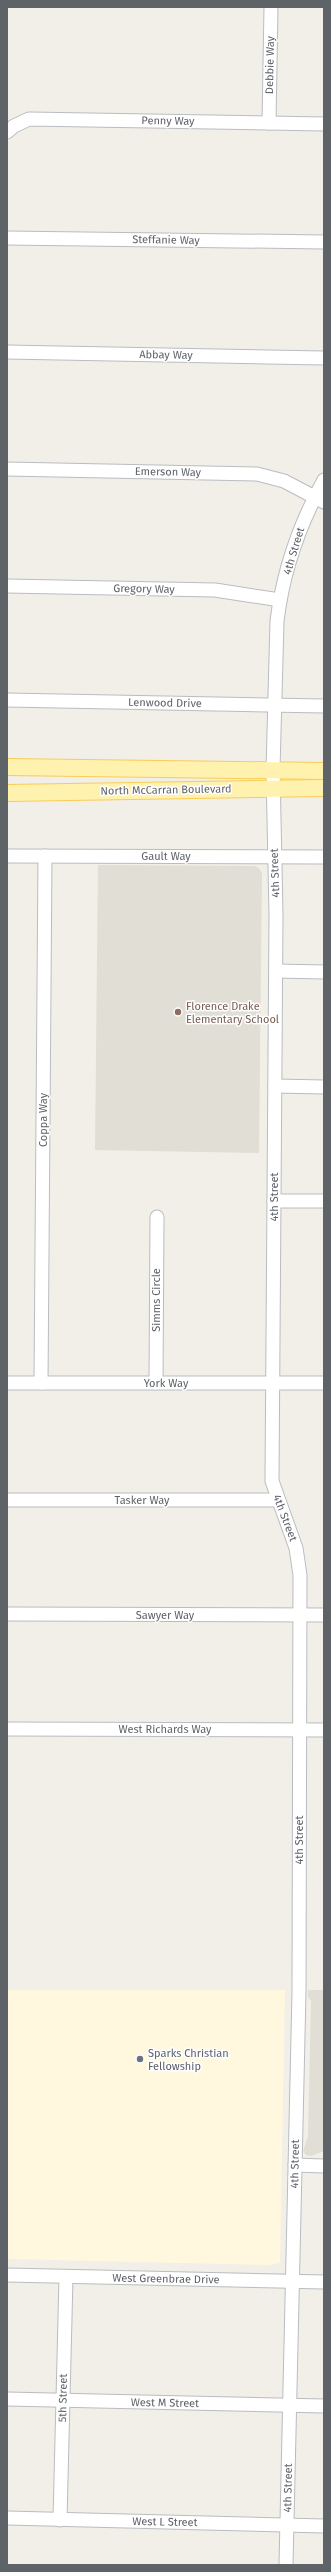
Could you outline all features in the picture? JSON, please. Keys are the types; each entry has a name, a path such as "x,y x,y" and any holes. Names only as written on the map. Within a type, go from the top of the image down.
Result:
{"main road":[{"name":"North McCarran Boulevard","path":"7,767 324,771"},
{"name":"North McCarran Boulevard","path":"7,793 324,788"}],"street":[{"name":"Debbie Way","path":"269,123 271,7"},
{"name":"Penny Way","path":"10,129 29,119 324,124"},
{"name":"Steffanie Way","path":"7,238 324,242"},
{"name":"Abbay Way","path":"7,352 324,358"},
{"name":"Emerson Way","path":"7,469 257,474 284,481 319,499"},
{"name":"4th Street","path":"286,2565 299,1992 300,1615 299,1564 296,1548 277,1500 272,1481 276,971 273,770 277,621 280,600 294,549 319,499 324,480"},
{"name":"Gregory Way","path":"7,586 215,590 280,600"},
{"name":"Lenwood Drive","path":"7,700 324,706"},
{"name":"Gault Way","path":"7,856 324,857"},
{"name":"Coppa Way","path":"41,1383 45,856"},
{"path":"276,971 324,972"},
{"path":"275,1086 324,1086"},
{"path":"274,1201 324,1201"},
{"name":"Simms Circle","path":"156,1383 157,1217"},
{"name":"York Way","path":"7,1383 324,1383"},
{"name":"Tasker Way","path":"7,1500 277,1500"},
{"name":"Sawyer Way","path":"7,1614 324,1615"},
{"name":"West Richards Way","path":"7,1729 324,1730"},
{"path":"295,2165 324,2166"},
{"name":"West Greenbrae Drive","path":"7,2275 324,2282"},
{"name":"5th Street","path":"60,2520 66,2277"},
{"name":"West M Street","path":"7,2399 324,2406"},
{"name":"West L Street","path":"7,2518 324,2526"}],"shaded area":[{"name":"Florence Drake Elementary School","path":"98,865 255,866 259,868 262,873 259,1153 95,1150"},
{"path":"7,1990 285,1990 280,2263 269,2265 7,2259"},
{"path":"308,1990 324,1990 324,2151 311,2156 306,2155 303,2151 308,2136 311,2001 308,1997"}],"place":[{"name":"Florence Drake Elementary School","path":"178,1012"},
{"name":"Sparks Christian Fellowship","path":"140,2059"}]}
